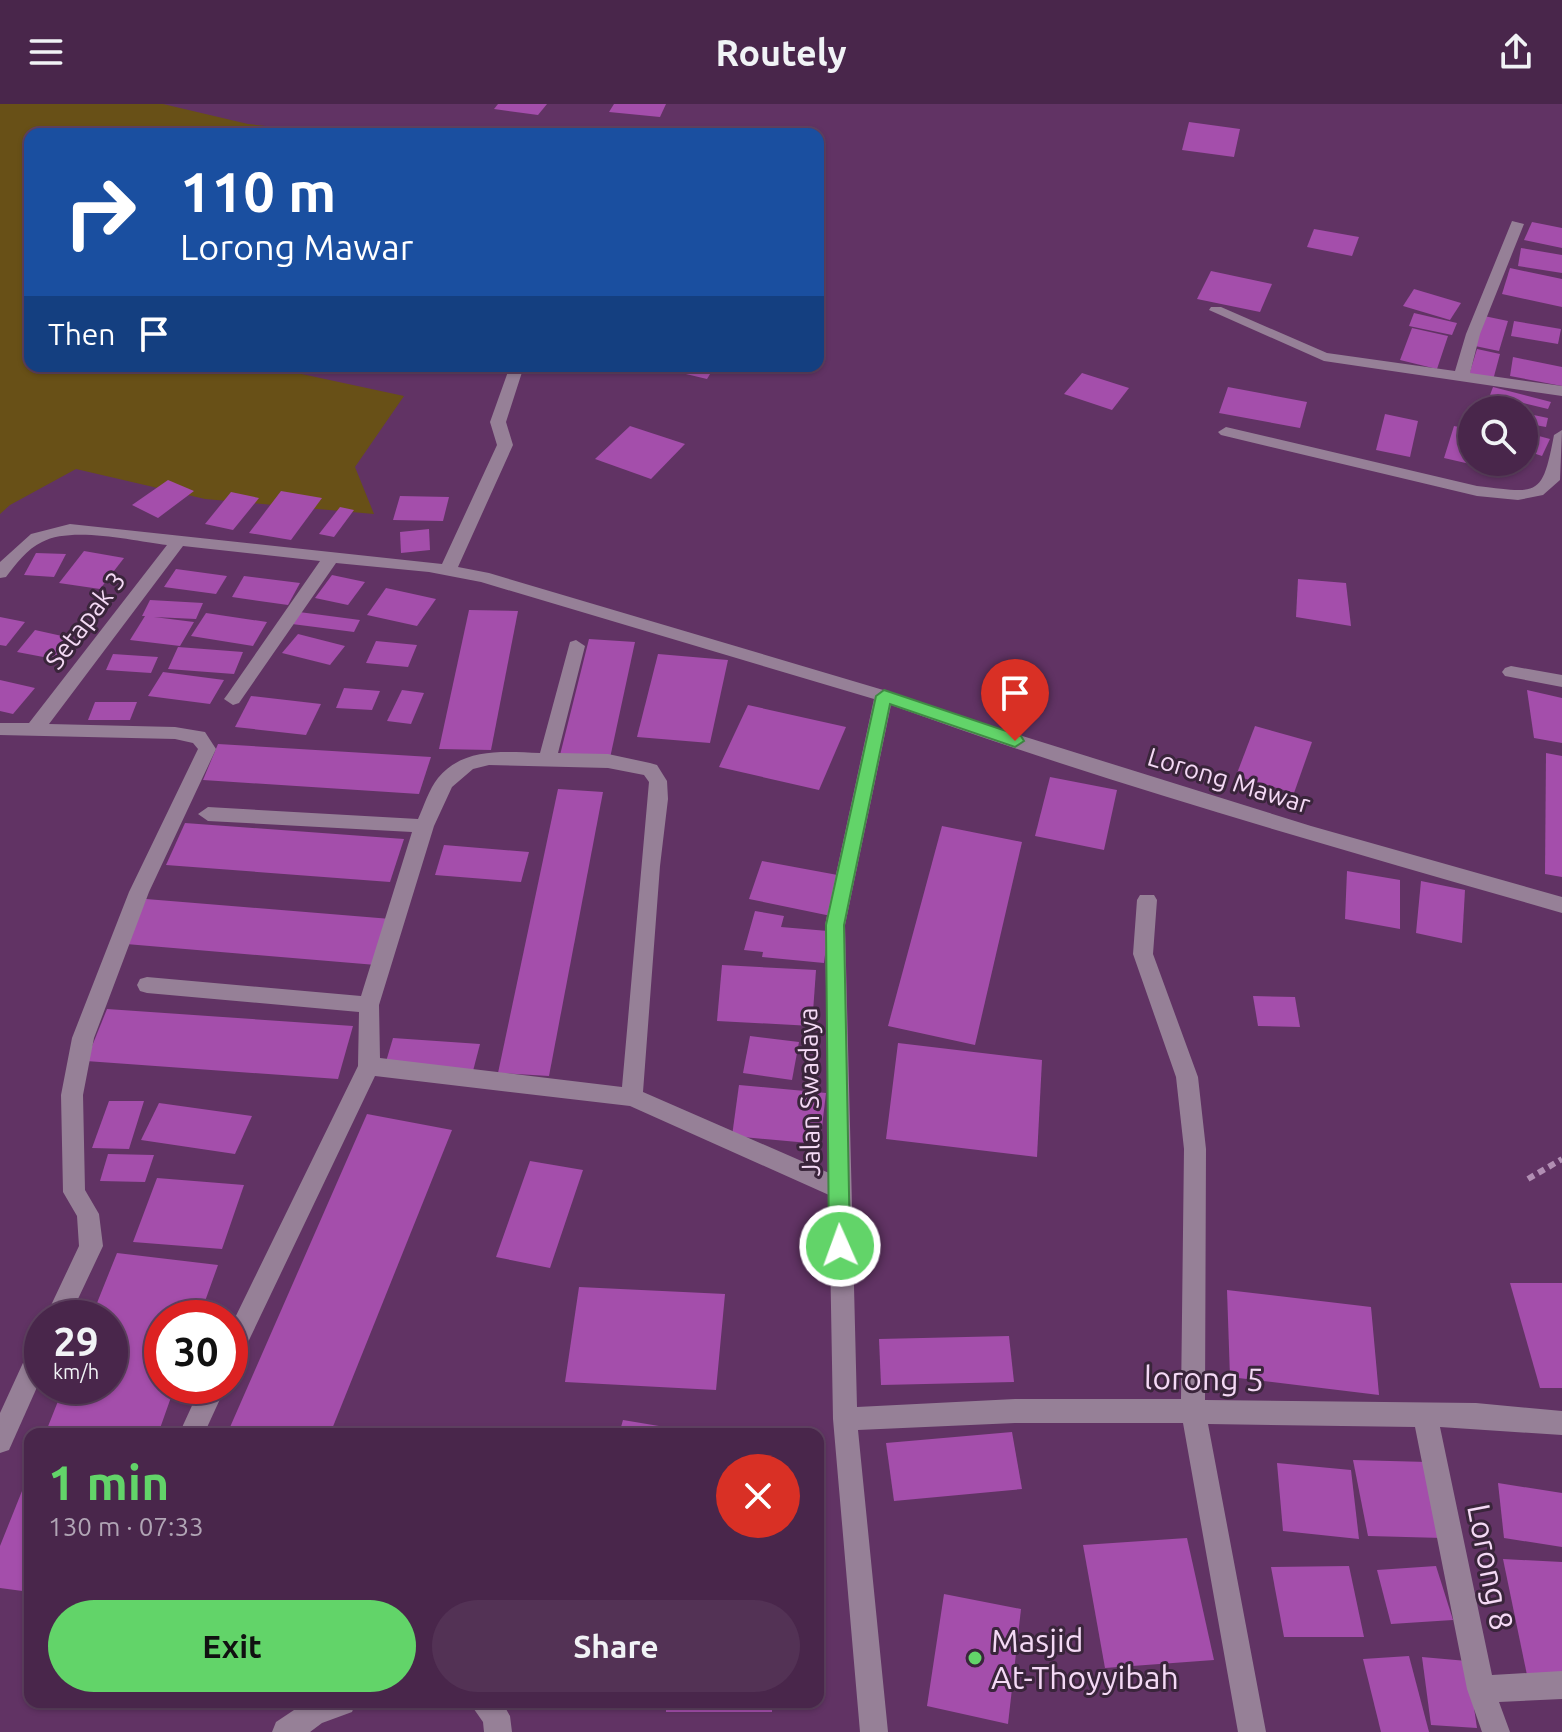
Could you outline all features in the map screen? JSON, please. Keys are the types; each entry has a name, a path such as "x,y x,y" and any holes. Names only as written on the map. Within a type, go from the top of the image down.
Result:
{"street":[{"path":"1461,378 1473,334 1517,224"},
{"path":"1216,310 1324,357 1562,391"},
{"path":"448,570 505,445 498,422 515,372"},
{"path":"1226,432 1477,491 1519,495 1540,490 1552,481 1562,435"},
{"name":"Lorong Mawar","path":"0,573 26,542 45,532 70,529 448,570 536,591 884,696 962,724 1296,828 1562,905"},
{"name":"Setapak 3","path":"34,730 178,542"},
{"path":"233,699 331,558"},
{"path":"547,760 576,646"},
{"path":"1511,672 1562,681"},
{"name":"Jalan Swadaya","path":"874,1732 845,1419 835,925 884,696"},
{"path":"0,729 175,733 199,737 207,749 139,892 83,1038 72,1095 74,1192 88,1214 91,1246 66,1300"},
{"path":"248,1316 369,1066 369,1005 424,826 445,783 467,764 489,758 630,764 650,770 658,781 659,799 650,866 632,1097"},
{"path":"208,814 424,826"},
{"path":"1147,900 1143,954 1187,1077 1195,1149 1193,1411 1252,1732"},
{"path":"147,985 369,1005"},
{"path":"369,1066 632,1097 838,1188"},
{"path":"0,1441 24,1388"},
{"path":"194,1428 205,1404"},
{"name":"lorong 5","path":"845,1419 1015,1411 1193,1411 1231,1414 1476,1415 1562,1423"},
{"name":"Lorong 8","path":"1425,1414 1481,1689 1496,1732"},
{"path":"1481,1689 1562,1685"},
{"path":"286,1732 313,1713 326,1708"},
{"path":"489,1708 496,1716 498,1732"}],"path":[{"path":"1528,1179 1562,1159"}],"shaded area":[{"path":"0,104 163,104 248,124 285,128 24,128 24,372 292,372 404,396 355,467 374,514 205,499 76,469 10,505 0,514"}],"building":[{"path":"498,104 547,104 538,115 494,109"},
{"path":"614,104 666,104 660,117 609,112"},
{"path":"1189,122 1240,129 1234,157 1182,150"},
{"path":"1532,222 1562,228 1562,248 1524,240"},
{"path":"1314,229 1359,237 1352,256 1307,247"},
{"path":"1521,248 1562,255 1562,273 1518,266"},
{"path":"1510,268 1562,279 1562,307 1502,294"},
{"path":"1211,271 1272,284 1260,312 1197,299"},
{"path":"1414,289 1461,303 1450,320 1403,306"},
{"path":"1414,313 1457,323 1452,335 1409,326"},
{"path":"1484,316 1508,321 1499,351 1475,346"},
{"path":"1514,321 1561,329 1558,344 1511,336"},
{"path":"1412,328 1448,336 1437,369 1400,360"},
{"path":"1477,349 1500,354 1493,380 1469,375"},
{"path":"1513,357 1562,367 1562,386 1510,376"},
{"path":"677,372 711,372 707,379"},
{"path":"1082,373 1129,388 1112,410 1064,394"},
{"path":"1228,387 1307,402 1300,428 1219,413"},
{"path":"1493,387 1528,396 1494,396 1490,395"},
{"path":"1538,399 1551,402 1548,409 1538,407"},
{"path":"1385,414 1418,421 1410,457 1376,450"},
{"path":"1538,416 1548,418 1546,427 1538,426"},
{"path":"630,426 685,444 651,479 595,459"},
{"path":"1454,426 1458,427 1458,461 1444,458"},
{"path":"1538,436 1550,439 1542,456 1538,455"},
{"path":"168,480 194,491 158,518 132,505"},
{"path":"281,491 322,498 291,540 249,533"},
{"path":"231,492 259,498 233,530 205,524"},
{"path":"400,496 449,497 443,521 393,520"},
{"path":"340,507 354,510 334,537 319,534"},
{"path":"429,529 430,550 401,553 400,532"},
{"path":"84,551 124,558 100,589 59,583"},
{"path":"36,553 66,554 54,577 24,575"},
{"path":"176,569 227,576 216,594 164,587"},
{"path":"332,575 365,582 348,605 315,598"},
{"path":"244,576 300,583 288,605 232,597"},
{"path":"1298,579 1346,583 1351,626 1296,617"},
{"path":"386,588 436,599 417,626 367,615"},
{"path":"150,600 203,603 196,619 154,617 194,622 180,646 130,640 145,616 142,616"},
{"path":"469,610 518,611 491,750 439,749"},
{"path":"299,612 360,620 354,632 292,624"},
{"path":"206,613 267,622 253,646 191,636"},
{"path":"0,617 25,622 6,646 0,645"},
{"path":"35,630 71,638 54,659 17,652"},
{"path":"298,634 345,646 330,665 282,653"},
{"path":"589,639 635,642 610,758 560,755"},
{"path":"376,641 417,645 408,667 366,663"},
{"path":"178,647 243,652 234,674 168,669"},
{"path":"113,654 158,657 151,673 106,670"},
{"path":"658,654 728,660 710,743 637,737"},
{"path":"163,672 224,680 210,704 148,696"},
{"path":"0,680 35,688 13,714 0,711"},
{"path":"344,688 380,691 372,710 336,708"},
{"path":"402,690 424,693 411,724 387,721"},
{"path":"1527,690 1562,698 1562,743 1534,738"},
{"path":"251,696 321,704 306,735 235,727"},
{"path":"95,702 137,702 130,720 88,720"},
{"path":"748,705 846,727 819,790 719,767"},
{"path":"1255,726 1312,742 1294,793 1236,776"},
{"path":"218,744 431,757 419,794 203,780"},
{"path":"1546,753 1562,756 1562,877 1545,874"},
{"path":"1050,777 1117,790 1104,850 1035,836"},
{"path":"558,789 603,792 549,1076 498,1073"},
{"path":"185,823 404,839 390,882 166,865"},
{"path":"942,826 1022,842 975,1045 888,1026"},
{"path":"444,845 529,852 521,882 435,875"},
{"path":"762,861 843,876 831,916 749,899"},
{"path":"1347,871 1400,880 1400,929 1345,919"},
{"path":"1421,881 1465,890 1462,943 1416,933"},
{"path":"146,899 391,919 376,965 126,944"},
{"path":"755,911 784,916 781,927 828,931 824,963 762,957 763,952 744,950"},
{"path":"722,965 816,970 812,1026 717,1021"},
{"path":"1253,996 1295,997 1300,1027 1258,1026"},
{"path":"107,1009 353,1026 338,1079 86,1061"},
{"path":"750,1036 799,1042 792,1080 743,1073"},
{"path":"393,1038 480,1044 473,1071 385,1065"},
{"path":"898,1043 1042,1060 1037,1157 886,1139"},
{"path":"739,1085 826,1093 820,1144 732,1136"},
{"path":"109,1101 144,1101 129,1149 92,1148"},
{"path":"159,1103 252,1116 235,1154 141,1140"},
{"path":"367,1114 452,1130 332,1428 230,1428 240,1404 248,1404 248,1386"},
{"path":"108,1154 154,1155 145,1182 100,1181"},
{"path":"530,1161 583,1170 550,1268 496,1257"},
{"path":"157,1178 244,1185 222,1249 133,1242"},
{"path":"117,1253 218,1265 205,1300 144,1300 144,1404 169,1404 160,1428 47,1428 57,1404 128,1404 128,1300 98,1300"},
{"path":"1510,1283 1562,1283 1562,1388 1540,1388"},
{"path":"579,1287 725,1294 716,1390 565,1382"},
{"path":"1227,1290 1371,1307 1379,1395 1230,1377"},
{"path":"1009,1336 1014,1382 881,1385 879,1339"},
{"path":"623,1420 671,1428 621,1428"},
{"path":"1012,1432 1022,1489 894,1501 886,1443"},
{"path":"1353,1460 1428,1462 1443,1538 1368,1536"},
{"path":"1277,1463 1351,1470 1359,1539 1283,1531"},
{"path":"1498,1483 1562,1493 1562,1547 1504,1538"},
{"path":"24,1486 24,1591 0,1588 0,1546"},
{"path":"1187,1538 1214,1660 1105,1668 1083,1545"},
{"path":"1503,1559 1562,1562 1562,1677 1527,1675"},
{"path":"1349,1566 1364,1637 1284,1637 1271,1567"},
{"path":"1436,1566 1453,1620 1391,1624 1377,1570"},
{"name":"Masjid At-Thoyyibah","path":"944,1594 1021,1609 1008,1724 927,1706"},
{"path":"1409,1656 1429,1732 1381,1732 1363,1659"},
{"path":"1422,1657 1467,1661 1477,1728 1431,1725"},
{"path":"666,1708 772,1708 772,1712 666,1712"}],"place":[{"name":"Masjid At-Thoyyibah","path":"975,1658"}],"route":[{"path":"840,1246 835,925 884,696 1015,741"}]}
